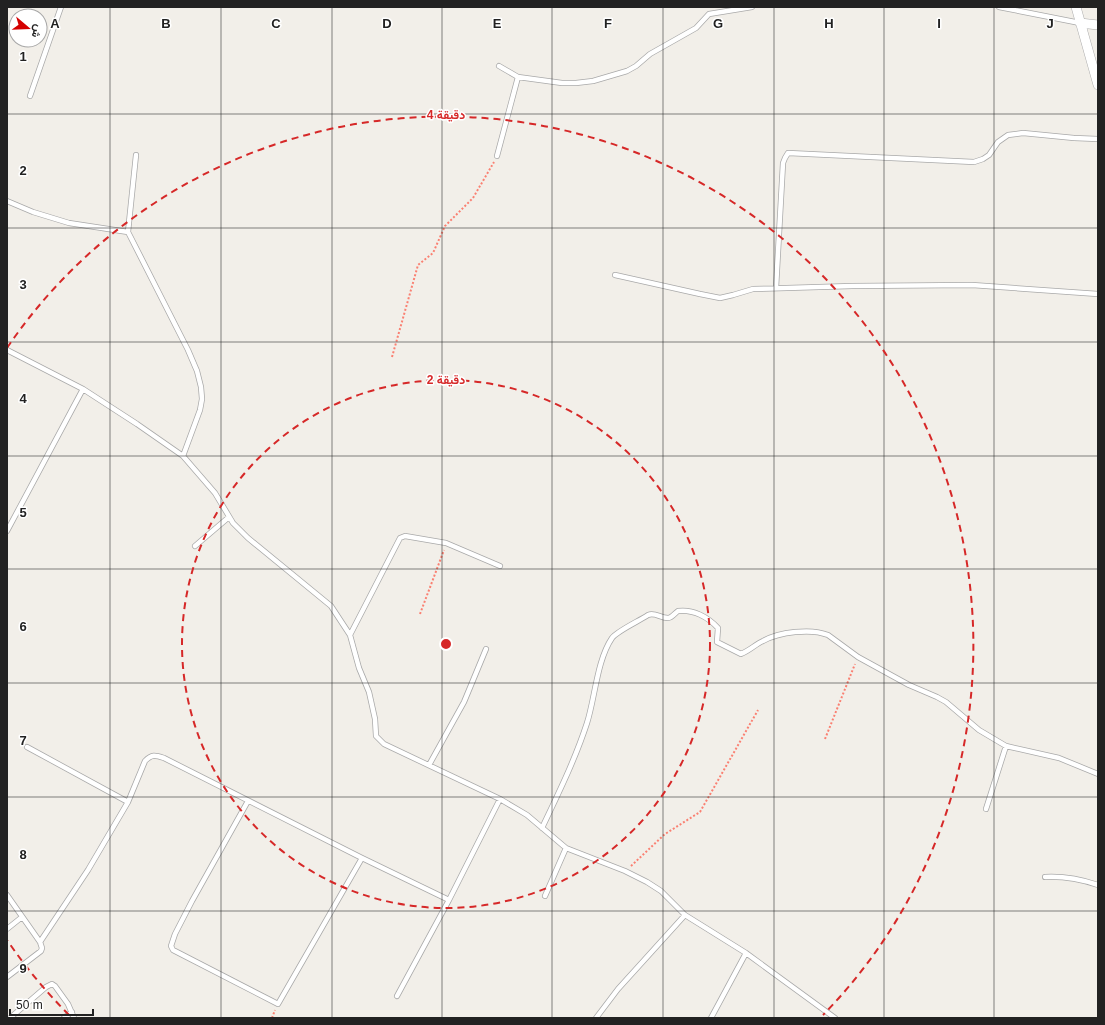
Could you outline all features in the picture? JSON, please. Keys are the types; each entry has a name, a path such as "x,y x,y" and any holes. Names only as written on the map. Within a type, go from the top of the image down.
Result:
{"street":[{"path":"1076,7 1098,85"},
{"path":"1080,23 1098,25"}],"lane":[{"path":"30,96 61,7"},
{"path":"499,66 518,77 562,83 576,83 593,80 627,71 636,66 650,54 696,28 709,14 752,7"},
{"path":"999,7 1080,23"},
{"path":"497,156 518,77"},
{"path":"776,288 783,163 784,158 788,153 974,162 989,155 998,142 1008,134 1024,132 1074,138 1098,138"},
{"path":"136,155 128,232 188,350 197,371 201,386 202,399 200,410 183,456"},
{"path":"7,201 33,212 69,223 128,232"},
{"path":"615,275 720,298 733,296 753,289 852,286 972,285 1098,294"},
{"path":"7,350 83,389 183,456 215,493 229,517 248,538 330,606 350,635 359,668 369,692 375,719 376,736 384,744 500,799 527,815 566,848 625,871 647,882 661,891 685,915 746,953 835,1018"},
{"path":"7,531 83,389"},
{"path":"195,546 229,517"},
{"path":"350,635 400,538 412,536 446,543 500,566"},
{"path":"542,828 570,769 587,723 602,661 611,640 616,635 648,616 653,614 667,618 671,617 678,610 695,612 703,616 718,627 717,642 739,653 744,653 765,640 783,634 810,631 823,633 858,657 946,702 979,730 1006,746 1059,758 1098,774"},
{"path":"429,765 464,702 486,649"},
{"path":"986,809 1006,746"},
{"path":"27,747 128,802"},
{"path":"40,942 88,870 128,802 145,761 149,756 154,755 164,758 362,858 449,900"},
{"path":"397,996 449,900 500,799"},
{"path":"248,801 192,901 170,946 173,950 278,1004 362,858"},
{"path":"546,896 566,848"},
{"path":"1045,877 1064,877 1082,880 1098,885"},
{"path":"7,895 40,942 42,948 41,951 7,976"},
{"path":"596,1018 618,989 685,915"},
{"path":"7,929 22,917"},
{"path":"711,1018 746,953"},
{"path":"10,1018 46,987 52,984 60,993 74,1018"},
{"path":"64,1018 72,1012"}],"path":[{"path":"392,356 418,265 433,253 445,226 473,198 497,156"},
{"path":"420,614 446,543"},
{"path":"825,739 858,657"},
{"path":"625,871 665,834 700,812 758,710"}]}
